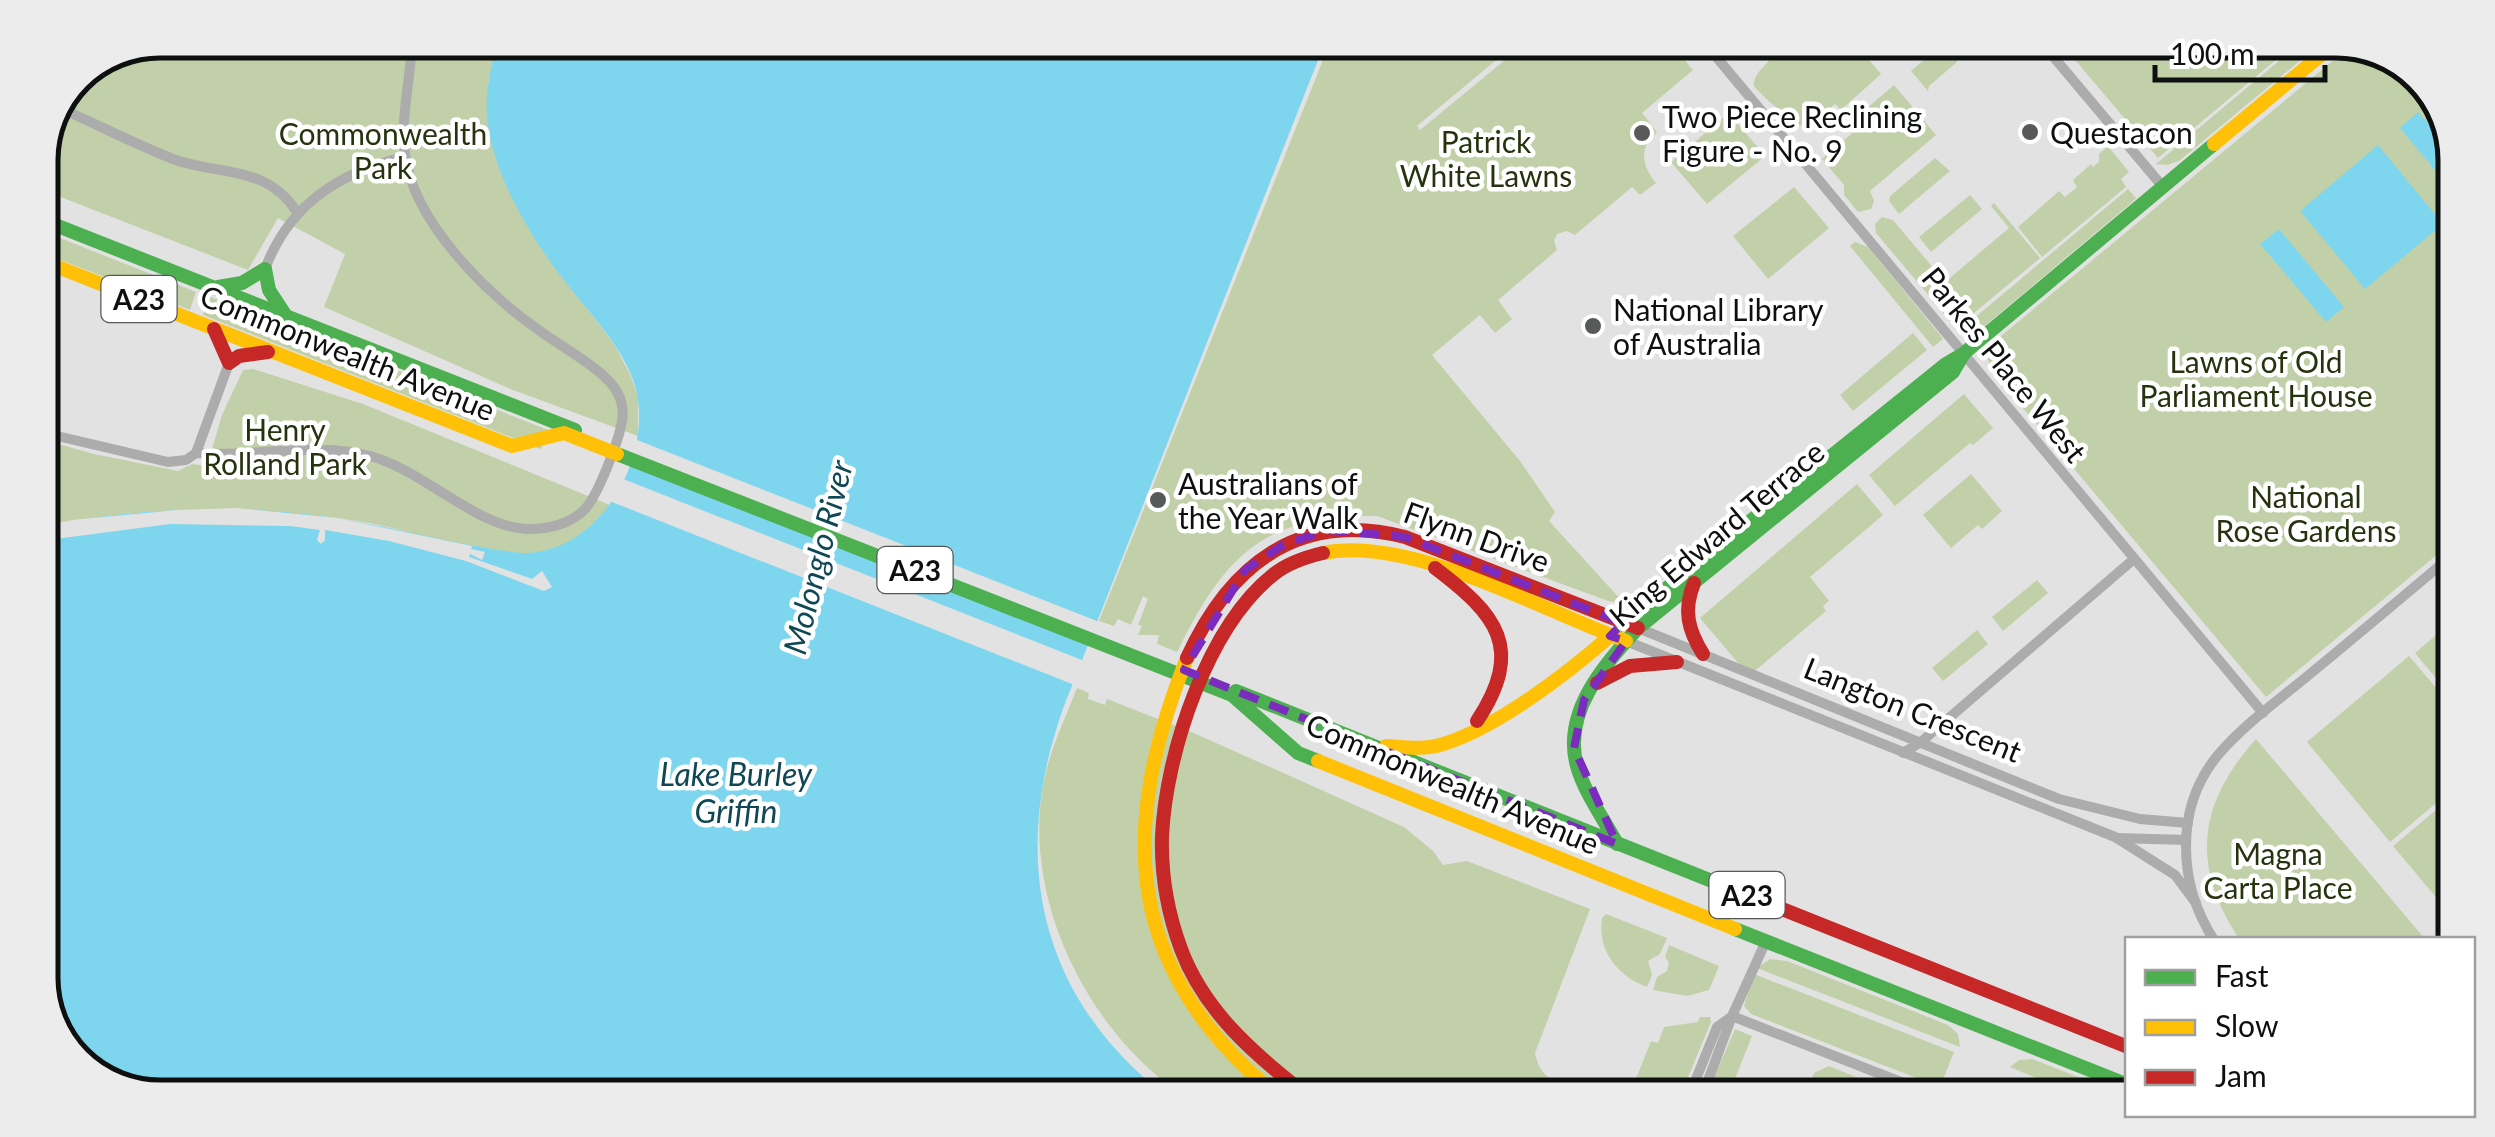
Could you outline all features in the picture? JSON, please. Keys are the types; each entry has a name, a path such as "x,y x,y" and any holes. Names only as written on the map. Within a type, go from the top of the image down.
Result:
{"main road":[{"name":"King Edward Terrace","path":"1617,844 1582,778 1575,754 1578,717 1592,686 1626,642 1631,625 2317,58"},
{"name":"Commonwealth Avenue","path":"58,227 2125,1046"},
{"name":"Commonwealth Avenue","path":"58,267 512,446 564,432 599,443 1114,642 1232,692 1298,753 2115,1080"},
{"path":"213,287 242,284 265,269 269,290 286,316"},
{"path":"214,329 229,363 248,353 273,352"},
{"name":"King Edward Terrace","path":"1366,744 1427,748 1451,742 1576,664 1610,636 1694,583 1953,372 1963,354"},
{"name":"Flynn Drive","path":"1259,1080 1231,1057 1172,975 1146,887 1145,822 1160,734 1196,642 1228,588 1265,556 1304,535 1328,530 1377,530 1631,625"},
{"name":"Flynn Drive","path":"1289,1080 1229,1028 1198,984 1182,950 1169,899 1162,837 1177,745 1227,628 1256,589 1275,572 1296,561 1343,550 1367,550 1435,568 1610,636"},
{"path":"1435,568 1482,605 1494,621 1503,650 1500,683 1494,698 1467,733"},
{"path":"1694,583 1685,616 1703,654"},
{"name":"Langton Crescent","path":"1610,636 1626,642"},
{"path":"1592,686 1627,666 1676,662"}],"street":[{"path":"58,436 168,462 180,462 196,454 336,450 369,456 430,482 490,518 524,529 564,524 588,508 623,418 618,392 504,304 461,258 425,210 405,157 411,58"},
{"name":"Parkes Place West","path":"1718,58 2263,713"},
{"path":"2054,58 2163,187"},
{"path":"70,112 170,158 254,177 292,204 297,212"},
{"path":"265,269 284,229 297,212 324,190 352,172 405,157"},
{"path":"196,454 229,363"},
{"path":"1903,753 1921,742 2134,559"},
{"path":"2186,840 2196,791 2209,767 2231,741 2438,567"},
{"name":"Langton Crescent","path":"1631,625 2059,798 2140,819 2188,823"},
{"name":"Langton Crescent","path":"1626,642 2115,838 2175,874 2212,937"},
{"path":"1832,725 1840,710"},
{"name":"Langton Crescent","path":"2115,838 2186,840 2196,904"},
{"path":"1708,1080 1766,941"},
{"path":"1696,1080 1717,1027 1732,1016"},
{"path":"1732,1016 1896,1080"}],"highlighted area":[{"path":"1328,530 1405,537 1623,623 1610,636 1626,641 1584,700 1574,748 1617,844 1184,670 1245,570 1283,545"}],"green space":[{"name":"Commonwealth Park","path":"495,58 488,84 537,242 614,344 631,376 638,397 638,436 513,390 324,307 345,254 278,218 248,270 58,196 61,133 87,87 121,65 140,59"},
{"name":"Patrick White Lawns","path":"1324,58 1499,58 1417,126 1420,130 1507,58 1683,58 1693,70 1642,113 1657,132 1647,144 1644,156 1656,183 1640,195 1632,187 1575,235 1567,231 1557,234 1557,250 1498,300 1512,319 1495,333 1480,315 1432,355 1520,461 1555,512 1549,521 1624,603 1608,601 1377,516 1304,523 1252,547 1212,590 1177,652 1157,644 1159,635 1138,635 1148,599 1143,596 1131,625 1118,619 1114,626 1099,621"},
{"path":"1771,58 1867,58 1881,74 1841,110 1835,104 1812,124 1808,120 1798,128 1754,86 1756,76"},
{"path":"1926,58 1957,58 1928,91 1911,71"},
{"path":"2073,58 2278,58 2158,158"},
{"path":"2282,58 2303,58 2179,161 2156,164"},
{"name":"Lawns of Old Parliament House","path":"2336,58 2374,65 2412,92 2427,114 2436,140 2437,554 2266,697 1991,370 1987,355 1995,341"},
{"path":"1894,85 1936,135 1870,191 1874,201 1871,209 1858,212 1844,195 1844,185 1822,159 1856,130 1851,122"},
{"path":"1729,113 1765,156 1707,204 1671,162"},
{"path":"2108,146 2129,172 2121,179 2126,187 2042,257 2018,227 2059,191 2065,197 2077,187 2073,180 2099,162 2099,154"},
{"path":"1935,158 1950,171 1899,214 1889,201 1890,196"},
{"path":"1794,187 1829,228 1768,279 1733,236"},
{"path":"2128,189 2136,198 2131,203 1980,330 1972,320"},
{"path":"1970,195 1982,209 1931,252 1919,237"},
{"path":"1994,203 2040,258 1956,328 1876,233 1875,224 1882,217 1893,220 1945,282 2009,228 1991,206"},
{"path":"58,237 196,292 190,310 58,259"},
{"path":"1855,242 1868,247 1943,339 1933,347 1850,246"},
{"path":"210,297 548,430 541,449 203,315"},
{"path":"1913,333 1927,350 1853,411 1840,395"},
{"name":"Henry Rolland Park","path":"253,369 363,404 610,505 577,537 557,548 535,553 472,548 369,523 245,510 122,514 58,524 58,444 178,471 192,464 207,466 222,415 243,370"},
{"path":"1964,394 1993,428 1895,506 1869,475"},
{"path":"1971,474 2002,511 1951,548 1923,515"},
{"path":"1857,484 1883,515 1810,577 1829,601 1823,606 1826,611 1749,676 1700,618"},
{"path":"2037,580 2048,593 2003,631 1992,617"},
{"path":"1977,630 1988,644 1943,681 1932,668"},
{"path":"2438,634 2438,680 2415,653"},
{"path":"2409,656 2438,690 2438,802 2390,842 2307,742"},
{"path":"1077,688 1089,693 1088,699 1105,705 1107,699 1196,734 1404,827 1433,851 1443,865 1467,861 1590,909 1535,1053 1542,1072 1555,1080 1163,1080 1113,1030 1086,991 1065,949 1041,859 1040,813 1050,758"},
{"name":"Magna Carta Place","path":"2256,739 2423,937 2238,937 2213,886 2207,836 2212,812 2236,764"},
{"path":"2438,809 2438,900 2393,846"},
{"path":"1606,914 1667,938 1660,954 1648,961 1652,975 1647,987 1619,969 1606,951 1601,930"},
{"path":"1669,945 1719,966 1709,990 1687,996 1653,990 1657,977 1667,971 1669,963 1665,957"},
{"path":"1770,959 1787,961 1948,1025 1958,1034 1960,1047 1757,968"},
{"path":"1754,974 1954,1052 1943,1080 1922,1080 1751,1014 1744,1006"},
{"path":"1700,1017 1710,1017 1711,1022 1687,1080 1636,1080 1651,1041 1658,1043 1664,1027 1698,1022"},
{"path":"1735,1029 1752,1036 1735,1080 1713,1080"},
{"path":"2032,1059 2086,1080 2041,1080 2010,1067 2019,1060"},
{"path":"1829,1066 1864,1080 1811,1080 1814,1073"}],"water":[{"name":"Lake Burley Griffin","path":"1319,58 1064,706 1048,761 1039,814 1038,866 1045,916 1061,964 1085,1010 1118,1052 1148,1080 160,1080 140,1078 109,1066 75,1034 63,1010 58,984 58,524 152,511 266,511 341,519 512,552 543,551 571,540 595,521 615,497 629,468 639,406 632,377 611,340 527,227 505,183 490,138 487,107 493,59"},
{"path":"2418,112 2433,129 2437,173 2400,128"},
{"path":"2378,145 2437,217 2437,229 2365,289 2300,211"},
{"path":"2279,229 2344,307 2326,322 2260,244"}],"pier":[{"path":"632,438 1102,623 1093,646 624,461"},
{"path":"618,477 1087,662 1077,686 607,500"},
{"path":"236,508 337,518 472,546 471,549 485,552 482,560 470,554 469,557 532,579 542,571 552,587 544,591 466,561 389,541 325,530 321,544 317,540 320,530 290,526 170,524 58,539 58,523"}],"traffic: fast":[{"path":"1621,625 1963,354 2214,144"},
{"path":"58,226 575,430"},
{"path":"218,287 242,283 265,269 269,290 286,316"},
{"path":"1617,844 1585,786 1574,746 1581,708 1600,674 1638,628 1953,372 1963,355"},
{"path":"617,454 1232,695 1298,753 1318,761"},
{"path":"1236,691 1722,885"},
{"path":"1735,929 2115,1080"}],"traffic: slow":[{"path":"2214,144 2317,58"},
{"path":"58,267 512,446 564,433 617,454"},
{"path":"1323,553 1358,550 1435,565 1626,641"},
{"path":"1386,746 1434,747 1461,738 1552,683 1610,636"},
{"path":"1187,658 1150,781 1145,839 1148,894 1162,946 1187,997 1224,1046 1260,1080"},
{"path":"1318,761 1735,929"}],"traffic: jam":[{"path":"214,329 229,363 239,356 268,352"},
{"path":"1187,658 1204,625 1247,571 1272,552 1332,531 1405,537 1638,628"},
{"path":"1288,1080 1232,1030 1191,971 1169,908 1162,836 1172,767 1194,694 1210,658 1250,597 1274,574 1323,553"},
{"path":"1435,568 1474,601 1497,635 1501,653 1499,673 1477,721"},
{"path":"1694,583 1689,620 1703,654"},
{"path":"1597,683 1630,666 1677,662"},
{"path":"1722,885 2125,1046"}],"place":[{"name":"Questacon","path":"2030,132"},
{"name":"Two Piece Reclining Figure - No. 9","path":"1642,133"},
{"name":"National Library of Australia","path":"1593,326"},
{"name":"Australians of the Year Walk","path":"1158,500"}],"park label":[{"name":"National Rose Gardens","path":"2306,513"}],"water label":[{"name":"Molonglo River","path":"817,557"}]}
